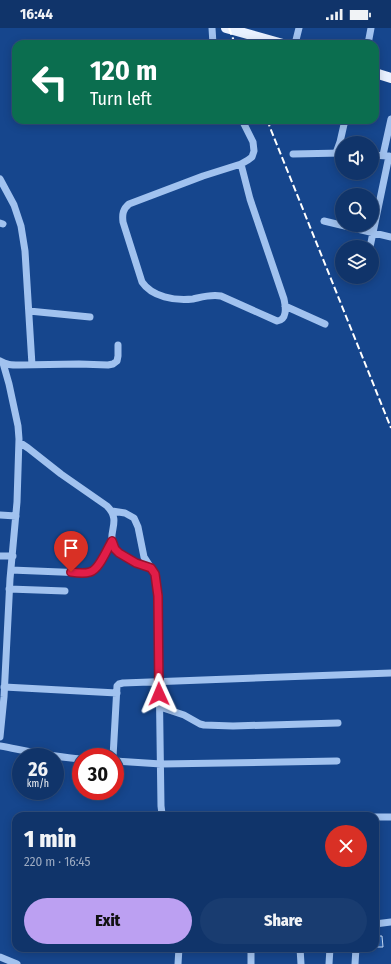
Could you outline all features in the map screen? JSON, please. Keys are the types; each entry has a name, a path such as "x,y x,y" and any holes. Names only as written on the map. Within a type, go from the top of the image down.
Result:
{"main road":[{"path":"226,28 269,40"},
{"path":"379,74 391,78"}],"street":[{"path":"212,28 213,40"},
{"path":"296,40 299,28"},
{"path":"369,40 371,28"},
{"path":"379,202 388,156 391,119"},
{"path":"241,164 250,199 284,299 285,306 283,319 281,321 277,321 221,296 215,295 180,300 163,297 152,292 146,288 142,282 123,222 122,216 125,207 134,202 203,176 241,164 252,157 254,151 253,142 244,124"},
{"path":"341,136 344,124"},
{"path":"293,154 335,153"},
{"path":"0,179 14,205 21,226 25,251 32,365"},
{"path":"324,221 335,223"},
{"path":"371,240 373,232 391,237"},
{"path":"285,306 325,324"},
{"path":"29,311 90,317"},
{"path":"2,362 9,365 108,365 117,361 118,345"},
{"path":"0,737 9,589 16,516 19,442 18,426 9,384 2,362"},
{"path":"19,442 107,506 112,511 114,516 111,535 115,549 136,563 151,568"},
{"path":"112,511 125,513 134,518 138,527 144,557 155,574 158,596 161,764 160,806 162,812"},
{"path":"0,515 16,516"},
{"path":"11,570 94,571 112,541"},
{"path":"0,556 12,556"},
{"path":"9,589 65,591"},
{"path":"114,748 117,686 119,684 159,681 391,673"},
{"path":"4,687 117,693"},
{"path":"160,707 184,715 204,725 233,726 338,723"},
{"path":"0,746 72,758"},
{"path":"124,762 161,764 337,761"},
{"path":"379,817 391,817"},
{"path":"379,924 391,922"},
{"path":"178,964 179,952"},
{"path":"250,964 251,952"},
{"path":"300,952 301,964"},
{"path":"330,952 330,964"},
{"path":"355,964 356,952"},
{"path":"0,957 17,964"}],"building":[{"path":"379,936 382,936 383,947 379,947"}],"railway":[{"path":"229,28 234,40"},
{"path":"269,124 391,428"}],"route":[{"path":"71,572 85,573 94,571 112,541 115,549 119,553 136,563 151,568 155,574 158,596 159,694"}]}
